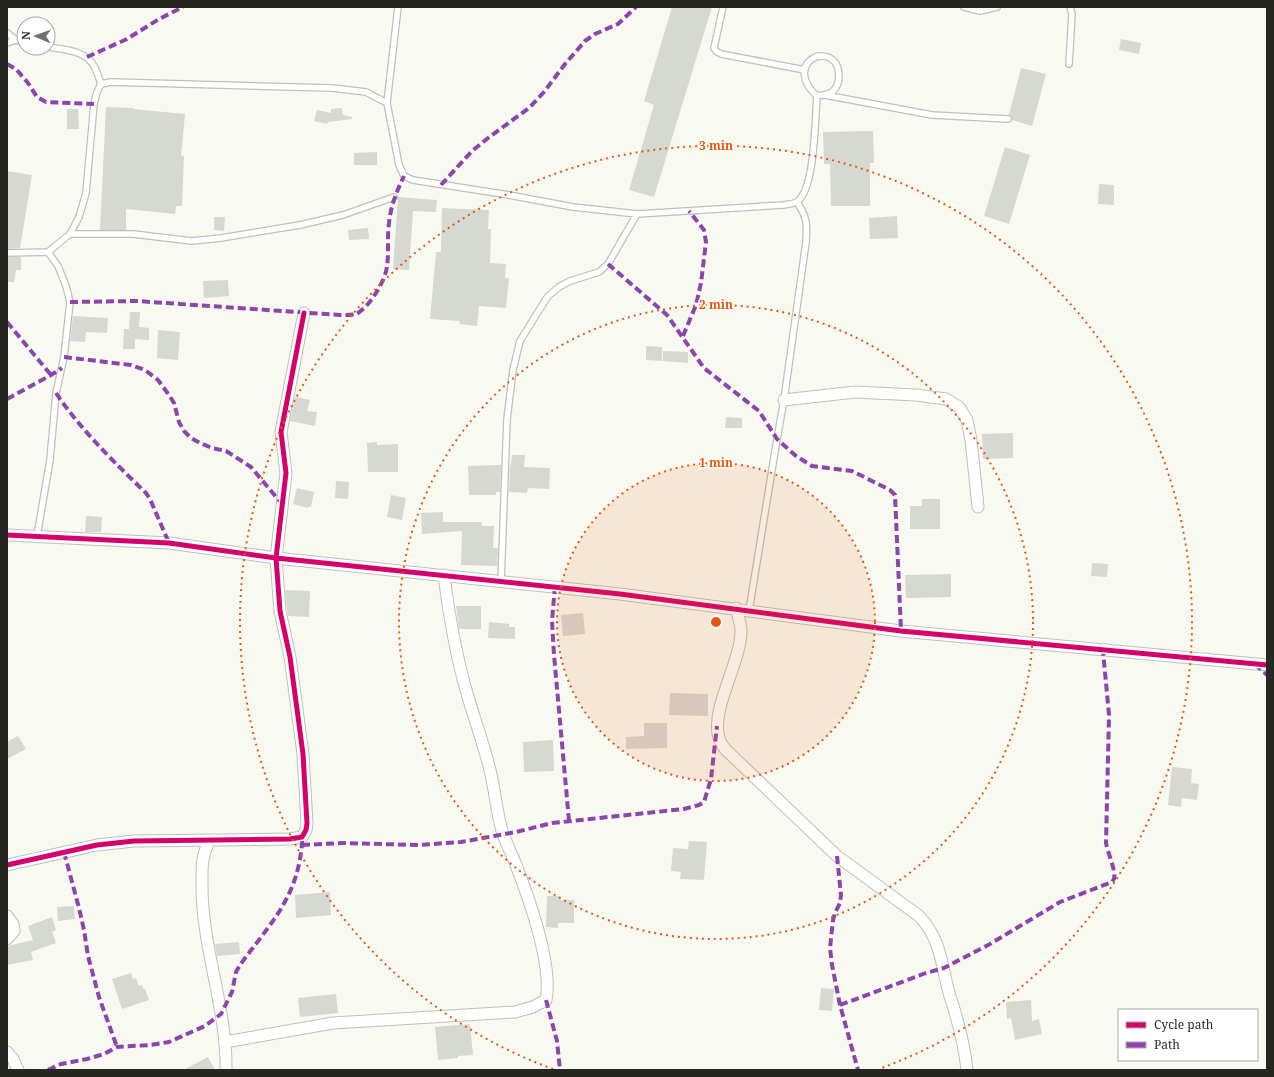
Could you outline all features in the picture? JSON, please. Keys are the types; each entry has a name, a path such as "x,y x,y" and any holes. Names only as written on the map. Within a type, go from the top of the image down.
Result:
{"street":[{"path":"7,865 97,845 134,841 290,839 302,837 306,830 307,823 303,754 290,657 280,611 276,558 286,473 281,432 304,313"},
{"path":"784,400 855,392 916,395 946,399 959,407 967,420 971,440 978,507"},
{"path":"7,535 169,543 276,558 501,582 555,586 736,608 901,631 1267,665"},
{"path":"225,1042 333,1023 515,1012 533,1007 546,1000 548,990 543,952 517,866 503,834 490,769 468,698 457,656 449,615 444,575"},
{"path":"736,608 740,624 740,637 720,711 717,726 719,738 725,749 837,856 918,916 928,926 939,951 944,968 964,1050 967,1070"},
{"path":"209,841 203,853 202,904 225,1042 226,1070"},
{"path":"7,916 13,924 14,931 7,939"},
{"path":"7,1052 13,1059 18,1070"}],"lane":[{"path":"398,7 387,103 399,165 404,176 413,180 573,207 637,214 784,205 797,202 804,194 811,175 817,96"},
{"path":"723,7 714,48 716,51 721,54 804,70"},
{"path":"964,7 980,10 997,7"},
{"path":"1069,64 1072,14 1070,7"},
{"path":"7,33 16,40"},
{"path":"7,43 16,40"},
{"path":"7,252 48,252 70,234 79,217 86,193 94,104 101,84 95,66 87,57 73,51 56,48"},
{"path":"825,95 832,91 839,80 839,72 834,61 830,57 818,56 811,59 804,70 806,83 810,90 817,96 825,95 932,115 1008,119"},
{"path":"101,84 111,82 332,88 366,92 387,103"},
{"path":"70,234 132,234 192,240 221,238 329,219 394,197"},
{"path":"749,611 784,400 805,250 807,223 804,213 797,202"},
{"path":"501,582 507,419 513,370 520,342 548,296 559,287 570,281 599,272 608,264 637,214"},
{"path":"37,536 50,460 56,393 64,357 70,302 66,286 58,266 48,252"}],"building":[{"path":"672,7 712,7 654,197 629,190 654,105 644,101"},
{"path":"1121,39 1141,43 1139,54 1119,50"},
{"path":"1021,68 1046,74 1032,126 1012,120 1012,117 1009,115"},
{"path":"106,107 133,108 185,114 181,156 184,156 182,206 176,206 175,214 126,209 126,230 100,230"},
{"path":"342,108 343,115 352,117 352,119 328,122 327,124 314,121 317,110 331,113 331,109"},
{"path":"67,109 78,109 79,129 67,129"},
{"path":"873,131 874,163 870,163 870,206 831,206 830,164 824,164 823,132"},
{"path":"1005,147 1030,155 1009,224 984,216"},
{"path":"377,152 377,165 354,165 354,153"},
{"path":"7,171 32,175 20,248 8,249"},
{"path":"1099,184 1114,185 1114,205 1098,204"},
{"path":"398,197 437,200 436,212 413,211 409,270 393,269"},
{"path":"442,208 489,210 488,229 491,229 490,263 506,264 505,278 509,278 506,308 479,306 477,326 459,324 460,321 430,319 436,252 441,252"},
{"path":"897,216 898,238 870,239 869,218"},
{"path":"214,217 225,217 224,231 214,230"},
{"path":"368,228 369,239 349,240 348,230"},
{"path":"8,257 21,257 21,270 16,270 14,282 8,282"},
{"path":"228,280 229,296 204,298 203,281"},
{"path":"130,312 140,312 139,327 149,328 149,340 135,339 135,349 123,349 124,329 129,329"},
{"path":"73,316 108,318 107,333 86,332 85,342 70,341"},
{"path":"158,330 180,332 178,360 157,358"},
{"path":"646,346 662,347 662,361 646,360"},
{"path":"663,351 688,352 688,363 663,361"},
{"path":"295,397 310,400 307,411 317,412 315,426 290,421"},
{"path":"726,417 742,418 742,428 725,428"},
{"path":"1013,433 1013,458 983,459 982,434"},
{"path":"377,442 377,445 398,444 398,472 368,472 367,443"},
{"path":"512,455 525,455 524,467 550,468 549,489 528,488 527,493 509,492"},
{"path":"501,465 500,492 496,492 496,495 469,495 468,466"},
{"path":"336,481 349,482 348,499 335,498"},
{"path":"297,488 314,492 311,507 308,508 293,504"},
{"path":"391,495 406,498 402,520 387,517"},
{"path":"922,499 940,499 940,529 910,529 910,506 922,506"},
{"path":"443,512 443,522 482,522 482,526 494,526 493,548 498,548 497,566 461,565 462,531 422,534 421,513"},
{"path":"86,516 102,517 101,532 85,532"},
{"path":"1092,563 1108,564 1107,577 1091,576"},
{"path":"951,574 951,597 906,598 905,575"},
{"path":"285,590 310,591 309,617 288,616"},
{"path":"456,606 481,606 481,629 459,629"},
{"path":"583,613 585,634 563,636 561,615"},
{"path":"489,622 509,624 509,627 515,627 515,639 488,638"},
{"path":"670,693 708,694 708,716 669,715"},
{"path":"644,723 667,723 667,748 626,749 626,737 644,736"},
{"path":"18,736 26,749 7,759 7,742"},
{"path":"553,740 554,771 524,772 523,742"},
{"path":"1172,767 1192,769 1191,783 1199,784 1197,800 1182,798 1181,807 1168,805"},
{"path":"689,841 707,842 704,880 680,879 681,872 671,871 673,848 688,849"},
{"path":"330,892 331,915 296,918 295,895"},
{"path":"547,896 560,896 560,900 574,900 574,923 558,923 558,928 546,927"},
{"path":"74,906 75,919 58,921 57,907"},
{"path":"52,917 56,930 52,932 56,943 31,952 33,960 7,965 7,946 33,940 28,926"},
{"path":"239,942 240,954 217,956 215,944"},
{"path":"131,973 133,979 136,978 139,986 142,985 143,989 145,989 149,1000 122,1009 112,979"},
{"path":"821,988 834,989 832,1011 819,1010"},
{"path":"336,994 338,1013 300,1017 298,998"},
{"path":"1031,1000 1032,1021 1039,1019 1042,1034 1015,1040 1011,1018 1007,1019 1006,1002"},
{"path":"470,1024 473,1055 438,1060 435,1027"},
{"path":"208,1057 215,1070 183,1070"}],"marked path":[{"path":"87,57 127,39 159,19 183,7"},
{"path":"441,185 472,151 529,108 544,92 585,41 595,34 618,24 636,7"},
{"path":"7,64 16,69 37,97 46,102 94,104"},
{"path":"70,302 137,301 340,315 356,314 361,311 371,300 384,279 388,261 388,234 391,210 404,176"},
{"path":"683,336 696,305 701,283 706,242 704,230 689,211"},
{"path":"608,264 667,315 704,368 759,411 777,439 796,456 812,466 852,471 890,490 895,495 901,631"},
{"path":"7,322 51,375"},
{"path":"64,357 131,365 145,370 158,380 169,395 174,403 179,422 184,431 191,438 212,448 226,451 251,467 282,504"},
{"path":"7,399 62,368"},
{"path":"56,393 87,433 146,493 169,543"},
{"path":"555,586 552,621 554,655 569,821"},
{"path":"840,1005 926,973 944,968 990,944 1060,902 1112,882 1114,879 1114,871 1106,843 1109,715 1103,651"},
{"path":"1255,664 1267,675"},
{"path":"302,845 343,843 418,845 461,842 516,832 552,823 684,809 699,805 704,802 711,779 717,726"},
{"path":"48,1070 61,1064 104,1054 117,1047 169,1042 205,1026 221,1014 232,992 236,972 277,915 291,889 300,859 302,841"},
{"path":"64,852 79,908 88,956 99,997 117,1047"},
{"path":"837,856 841,895 840,903 833,920 830,948 840,1005 858,1070"},
{"path":"546,1000 557,1041 560,1070"}],"cycle path":[{"path":"7,865 97,845 134,841 290,839 302,837 306,830 307,823 303,754 290,657 280,611 276,558 286,473 281,432 304,313"},
{"path":"7,535 169,543 276,558 620,594 901,631 1267,665"}]}
